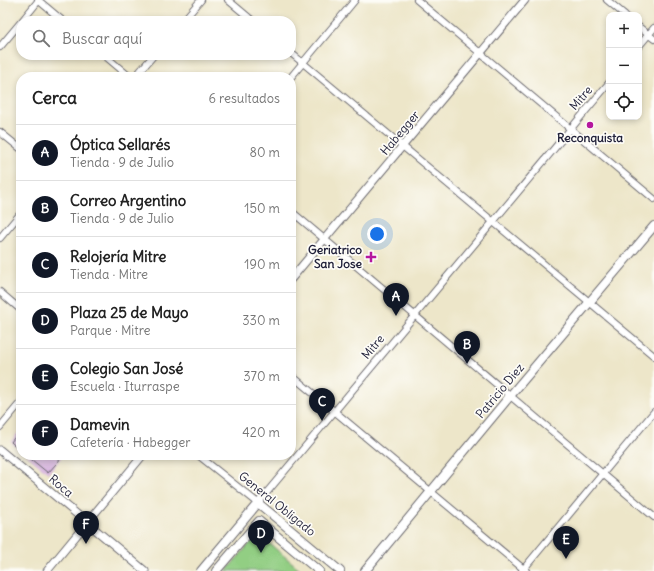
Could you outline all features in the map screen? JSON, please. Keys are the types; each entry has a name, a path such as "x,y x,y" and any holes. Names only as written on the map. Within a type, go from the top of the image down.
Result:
{"main road":[{"name":"Patricio Diez","path":"366,571 510,396 654,226"},
{"name":"Mitre","path":"201,571 258,503"},
{"name":"General Obligado","path":"258,503 340,571"},
{"path":"216,571 259,520 319,571"}],"street":[{"path":"25,16 39,0 57,16"},
{"path":"187,16 201,0"},
{"path":"228,0 247,16"},
{"path":"296,72 355,0"},
{"path":"417,0 654,199"},
{"name":"Habegger","path":"296,273 525,0"},
{"path":"607,0 621,12"},
{"path":"0,47 16,27"},
{"path":"642,42 654,28"},
{"path":"642,30 654,39"},
{"path":"296,57 654,356"},
{"path":"110,60 124,72"},
{"path":"140,72 150,60"},
{"name":"Mitre","path":"296,458 608,84"},
{"path":"0,132 16,145"},
{"path":"296,215 654,517"},
{"path":"0,238 16,219"},
{"path":"0,292 16,306"},
{"path":"296,379 524,570 654,412"},
{"path":"0,427 16,408"},
{"name":"Roca","path":"0,450 145,571"},
{"path":"47,571 139,460"},
{"name":"General Obligado","path":"204,460 258,503"},
{"name":"Mitre","path":"258,503 294,460"}],"green space":[{"path":"258,534 302,571 226,571"}],"building":[{"path":"16,436 16,446 11,442"},
{"path":"32,460 60,460 48,473"}],"place":[{"name":"Reconquista","path":"590,125"},
{"name":"Geriatrico San Jose","path":"371,257"},
{"name":"Óptica Sellarés","path":"396,316"},
{"name":"Correo Argentino","path":"467,364"},
{"name":"Relojería Mitre","path":"322,421"},
{"name":"Damevin","path":"86,544"},
{"name":"Plaza 25 de Mayo","path":"261,553"},
{"name":"Colegio San José","path":"566,559"}]}
